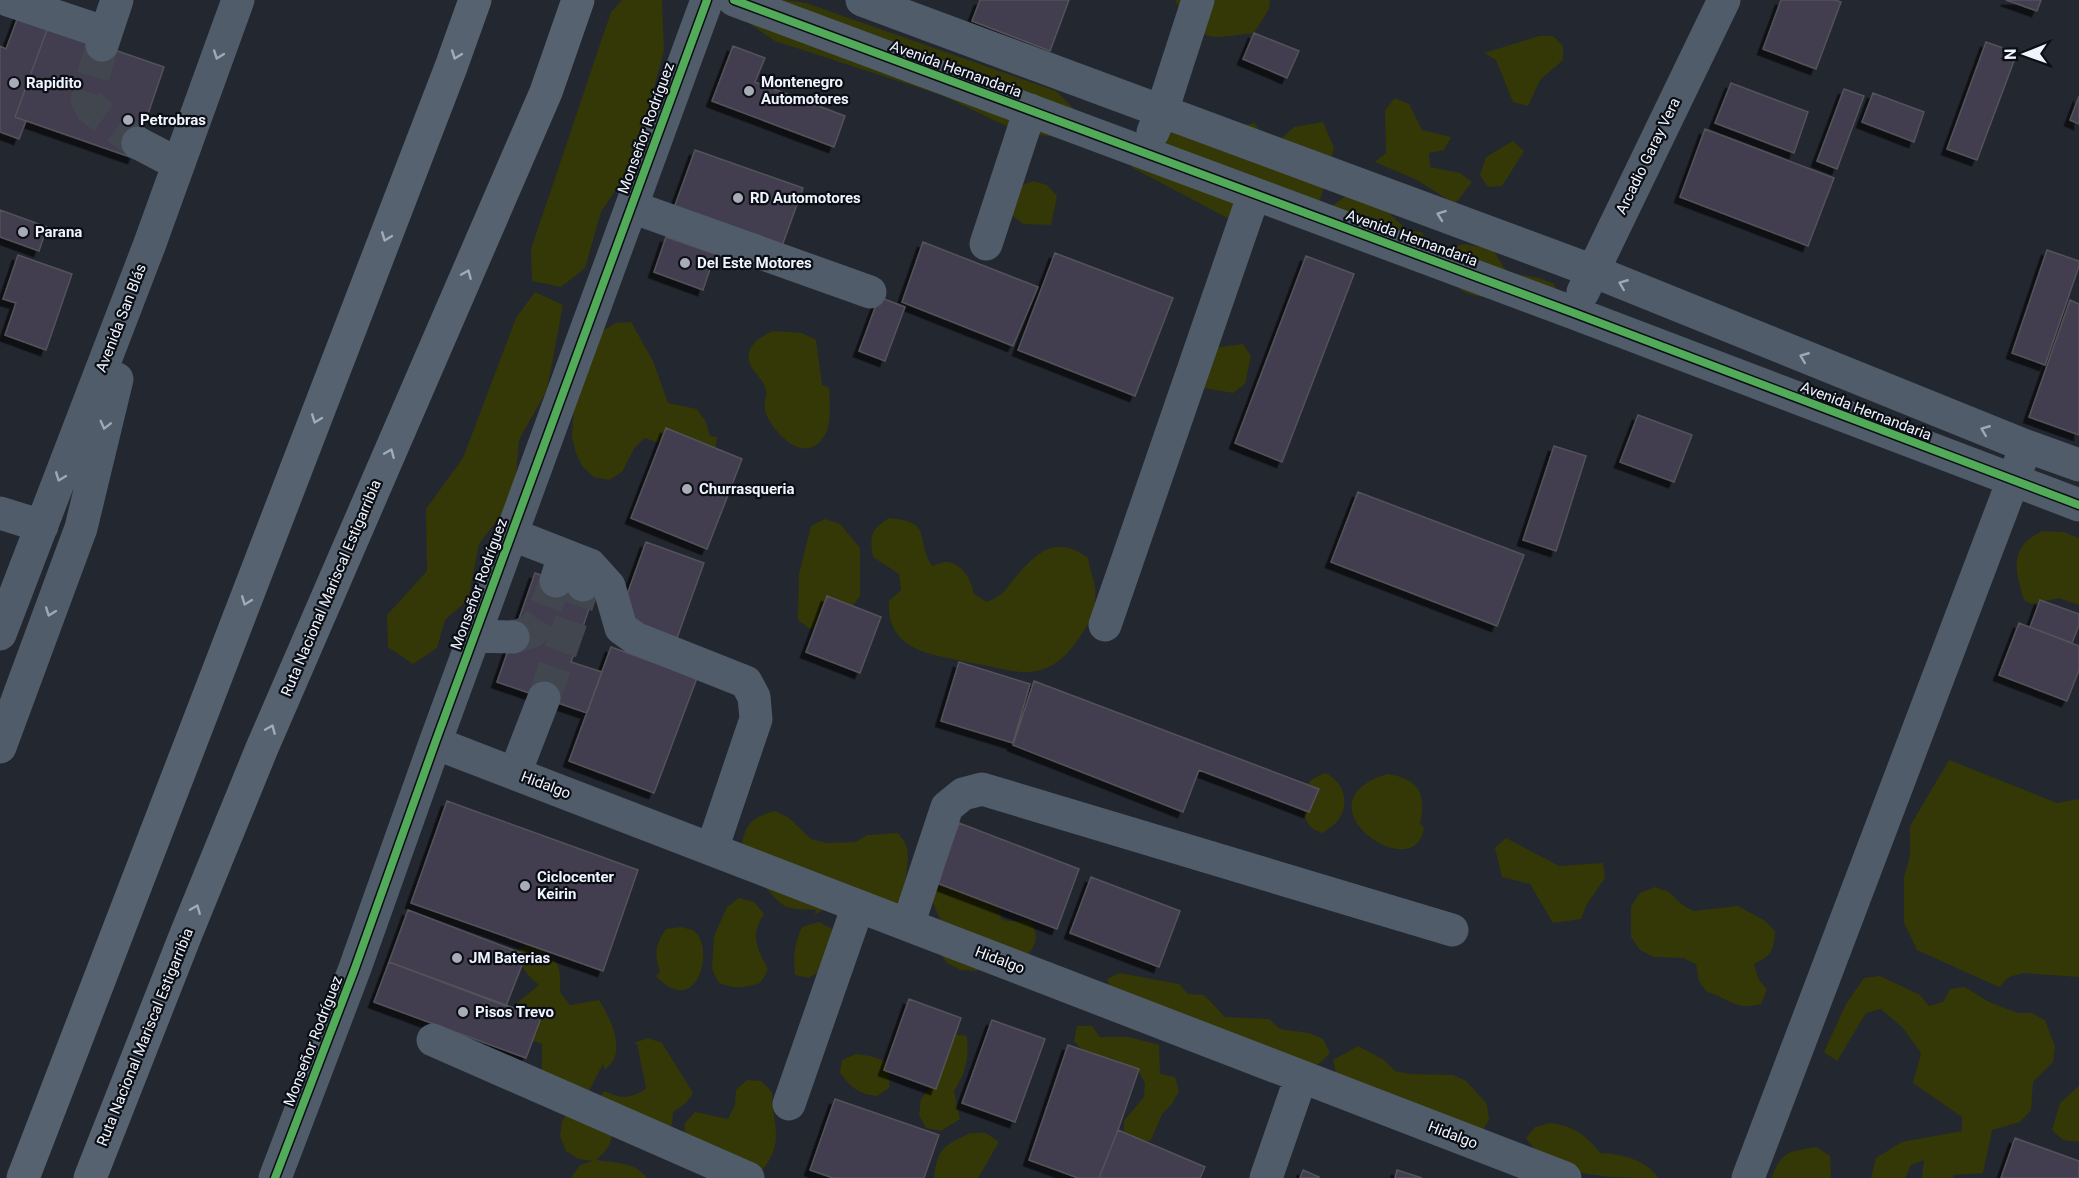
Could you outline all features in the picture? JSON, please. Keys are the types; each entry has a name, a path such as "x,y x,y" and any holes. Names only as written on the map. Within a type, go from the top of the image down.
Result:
{"highway":[{"path":"23,1178 475,0"},
{"name":"Ruta Nacional Mariscal Estigarribia","path":"90,1178 262,748 546,92 578,0"}],"street":[{"path":"8,0 104,39 117,0"},
{"name":"Avenida San Blás","path":"0,634 149,246 238,0"},
{"name":"Monseñor Rodríguez","path":"275,1178 355,968 435,742 707,0"},
{"name":"Avenida Hernandaria","path":"734,0 1574,313 2079,505"},
{"name":"Avenida Hernandaria","path":"862,0 1593,271 2026,446 2079,465"},
{"path":"1144,153 1162,111 1198,0"},
{"name":"Arcadio Garay Vera","path":"1574,313 1724,0"},
{"path":"986,244 1030,110"},
{"path":"138,143 178,164"},
{"path":"1105,625 1254,194"},
{"path":"632,207 870,292"},
{"path":"0,747 81,528 149,246"},
{"path":"1748,1178 2026,446"},
{"path":"0,513 42,526"},
{"path":"511,534 573,573 609,586 621,628 635,638 746,682 754,697 756,718 712,849"},
{"path":"474,636 513,637"},
{"path":"515,773 544,698"},
{"name":"Hidalgo","path":"435,742 1565,1178"},
{"path":"908,925 947,807 963,794 982,789 1452,930"},
{"path":"789,1104 858,906"},
{"path":"433,1040 748,1178"},
{"path":"1266,1178 1301,1077"}],"green space":[{"path":"622,0 662,0 664,51 633,164 601,212 585,268 561,287 532,281 531,249 611,12"},
{"path":"748,0 784,0 806,3 1056,91 1077,112 1067,138 1021,133 941,95 775,41 750,24"},
{"path":"1175,0 1270,0 1269,9 1254,33 1215,37 1206,35 1192,25"},
{"path":"1539,36 1553,36 1563,46 1563,60 1540,80 1528,106 1513,102 1496,60 1484,53"},
{"path":"1395,98 1409,104 1422,130 1451,137 1444,150 1429,153 1430,167 1460,173 1472,182 1455,204 1417,180 1375,162 1386,153 1385,110"},
{"path":"1323,122 1334,148 1312,231 1262,198 1235,222 1131,167 1167,130 1196,137 1254,123 1272,147 1294,127"},
{"path":"1513,141 1524,151 1502,186 1488,187 1480,175 1486,157"},
{"path":"1033,181 1047,185 1057,196 1051,225 1023,224 1012,215 1018,187"},
{"path":"1346,196 1375,200 1407,230 1421,232 1431,243 1328,209"},
{"path":"1463,244 1493,249 1504,268 1510,273 1540,278 1554,284 1557,291 1486,297 1472,295 1461,290 1455,282 1449,249"},
{"path":"535,292 563,305 547,390 519,440 514,498 479,544 468,600 445,620 437,648 413,664 388,647 387,615 427,571 426,509 463,458 516,318"},
{"path":"631,322 653,361 668,403 697,409 706,422 710,436 717,437 715,453 679,467 659,443 645,438 635,447 622,472 609,480 594,477 583,467 576,453 572,438 574,405 602,331 616,323"},
{"path":"773,331 802,333 816,340 822,385 829,388 830,411 826,433 819,443 811,448 795,446 779,434 773,426 766,413 765,387 750,364 749,353 754,343"},
{"path":"1243,344 1251,356 1245,384 1233,393 1204,388 1214,348"},
{"path":"889,518 912,523 918,528 932,566 946,562 957,565 971,583 974,594 987,602 1002,594 1037,555 1055,547 1065,547 1076,551 1088,558 1094,581 1095,614 1068,653 1054,664 1037,671 1008,670 947,658 918,649 896,632 890,619 889,601 901,590 899,574 873,557 871,544 873,534 878,526"},
{"path":"825,519 840,524 860,548 860,596 841,621 810,629 798,620 799,574 811,526"},
{"path":"2042,531 2064,532 2079,538 2079,605 2059,598 2031,604 2024,600 2018,579 2019,552 2031,538"},
{"path":"1949,760 2057,803 2079,799 2079,977 2023,973 2009,977 1999,987 1917,950 1904,923 1904,877 1910,856 1910,826"},
{"path":"1325,773 1332,777 1342,789 1344,803 1340,818 1323,833 1312,828 1306,820 1304,804 1309,784"},
{"path":"1388,774 1398,776 1413,784 1421,796 1420,823 1424,828 1416,844 1401,849 1383,845 1367,834 1355,819 1352,803 1362,787"},
{"path":"775,811 789,818 811,839 826,843 855,842 868,835 898,833 906,845 908,858 898,906 827,907 815,915 816,910 794,909 782,904 769,892 741,854 749,825 759,817"},
{"path":"1506,838 1559,866 1603,863 1605,878 1587,904 1581,919 1553,923 1530,884 1502,877 1495,848"},
{"path":"935,882 999,905 1001,919 1031,921 1036,939 1028,955 989,964 976,971 961,970 947,963 938,950 940,919 931,898"},
{"path":"1655,887 1669,892 1693,911 1738,906 1764,920 1775,931 1771,952 1754,964 1758,978 1767,990 1761,1004 1739,1005 1707,992 1699,981 1696,964 1683,958 1654,957 1640,950 1631,937 1631,906 1640,893"},
{"path":"739,898 754,902 764,914 759,922 756,936 758,949 768,970 760,983 740,987 719,983 712,969 714,936 727,907"},
{"path":"819,922 832,929 826,963 809,978 795,975 795,951 802,927"},
{"path":"681,927 694,931 700,939 703,951 699,976 692,986 682,990 670,988 656,976 660,972 656,954 660,940 666,929"},
{"path":"534,942 548,952 556,962 560,975 560,992 570,1005 599,1000 613,1028 616,1044 614,1059 605,1070 603,1064 588,1093 542,1072 542,1044 528,1039 513,1017 517,1003 539,985 524,969 520,955 520,948"},
{"path":"1120,973 1179,984 1188,994 1204,995 1225,1017 1269,1019 1280,1029 1309,1033 1323,1039 1330,1053 1320,1063 1306,1070 1112,994 1107,979"},
{"path":"1880,976 1920,995 1929,1006 1943,1002 1950,989 1965,987 1989,1002 2018,1013 2032,1013 2045,1020 2055,1047 2053,1062 2033,1082 2031,1110 2020,1122 1992,1130 1983,1173 1954,1175 1953,1178 1922,1178 1924,1160 1911,1165 1905,1178 1871,1178 1876,1158 1902,1142 1962,1131 1962,1117 1913,1083 1921,1053 1903,1028 1881,1009 1866,1013 1837,1061 1824,1052 1846,1004 1864,978"},
{"path":"1077,1026 1092,1026 1100,1037 1129,1037 1159,1045 1160,1074 1175,1077 1179,1091 1172,1104 1162,1114 1151,1140 1137,1144 1124,1136 1124,1121 1144,1097 1145,1083 1138,1070 1110,1058 1095,1058 1081,1049 1074,1041"},
{"path":"952,1034 967,1036 968,1051 964,1071 954,1091 960,1119 941,1131 926,1128 919,1115 921,1099 931,1087"},
{"path":"648,1038 662,1043 693,1093 685,1104 673,1112 672,1125 660,1134 596,1105 604,1091 625,1097 646,1089 638,1045 634,1043"},
{"path":"1358,1046 1384,1060 1395,1071 1410,1074 1453,1075 1466,1081 1487,1104 1489,1119 1482,1132 1336,1074 1333,1060"},
{"path":"856,1054 885,1061 890,1074 889,1088 877,1096 860,1092 848,1083 840,1073 842,1060"},
{"path":"747,1080 761,1081 772,1092 775,1144 773,1153 759,1174 684,1138 685,1123 695,1112 728,1119 735,1105 736,1090"},
{"path":"2079,1086 2079,1142 2063,1140 2052,1130 2060,1103"},
{"path":"571,1108 613,1125 609,1145 596,1160 631,1166 647,1178 571,1178 580,1165 593,1161 578,1159 566,1151 560,1136 562,1121"},
{"path":"1550,1123 1578,1132 1600,1153 1624,1156 1640,1162 1658,1178 1602,1176 1567,1168 1551,1161 1537,1151 1526,1138 1535,1127"},
{"path":"970,1133 986,1133 999,1142 978,1178 934,1178 938,1159 943,1149"},
{"path":"1816,1147 1830,1156 1831,1178 1771,1178 1783,1157 1799,1150"}],"building":[{"path":"980,0 1069,0 1050,51 972,21"},
{"path":"1781,0 1841,2 1816,69 1763,49"},
{"path":"2006,0 2041,0 2037,11"},
{"name":"Rapidito","path":"21,9 48,27 15,117 26,121 19,139 0,132 0,46 6,49"},
{"path":"48,27 164,67 133,158 15,117"},
{"path":"1254,33 1299,51 1287,78 1243,59"},
{"path":"1986,42 2017,53 1977,160 1947,149"},
{"name":"Montenegro Automotores","path":"733,46 765,58 755,82 845,116 834,147 712,101"},
{"path":"1731,83 1808,112 1794,153 1715,123"},
{"path":"1844,89 1864,96 1837,169 1817,161"},
{"path":"1873,93 1924,112 1914,142 1862,122"},
{"path":"2079,96 2079,124 2070,120"},
{"path":"1705,129 1834,178 1808,246 1680,197"},
{"name":"RD Automotores","path":"695,150 803,188 782,246 674,208"},
{"name":"Parana","path":"0,210 47,227 39,251 0,237"},
{"name":"Del Este Motores","path":"666,237 715,254 703,290 654,272"},
{"path":"923,242 1038,287 1013,346 902,302"},
{"path":"2047,250 2079,261 2079,266 2045,365 2012,353"},
{"path":"1055,253 1173,298 1135,396 1018,350"},
{"path":"18,255 72,274 46,350 5,335 16,303 3,299"},
{"path":"1306,256 1354,274 1282,462 1235,443"},
{"path":"879,297 905,307 885,361 859,351"},
{"path":"2070,300 2079,304 2079,435 2029,417"},
{"path":"1638,415 1692,435 1674,482 1620,462"},
{"name":"Churrasqueria","path":"666,428 742,459 707,549 631,518"},
{"path":"1554,446 1586,456 1556,551 1523,540"},
{"path":"1358,492 1524,555 1497,626 1331,562"},
{"path":"646,542 704,563 677,638 619,617"},
{"path":"535,573 594,594 571,662 602,672 587,713 497,682"},
{"path":"827,596 881,617 860,673 806,652"},
{"path":"2040,600 2079,614 2079,625 2072,643 2030,627"},
{"path":"2019,623 2079,646 2079,670 2067,701 1999,675"},
{"path":"611,647 697,678 654,793 569,761"},
{"path":"959,662 1030,684 1013,743 941,721"},
{"path":"1034,681 1319,789 1309,812 1199,770 1183,812 1013,745"},
{"name":"Ciclocenter Keirin","path":"447,801 638,870 603,971 411,903"},
{"path":"959,823 1079,869 1057,929 937,883"},
{"path":"1091,877 1180,911 1159,967 1070,933"},
{"name":"JM Baterias","path":"408,910 526,955 506,1006 389,962"},
{"name":"Pisos Trevo","path":"389,962 541,1018 526,1058 374,1002"},
{"path":"909,999 961,1018 936,1089 884,1070"},
{"path":"992,1020 1045,1039 1015,1122 962,1103"},
{"path":"1068,1045 1139,1069 1099,1178 1078,1178 1029,1160"},
{"path":"835,1099 939,1135 924,1178 833,1178 810,1170"},
{"path":"1118,1130 1205,1167 1200,1178 1099,1178"},
{"path":"2015,1138 2079,1161 2079,1178 2001,1178"},
{"path":"1303,1170 1319,1177 1300,1178"},
{"path":"1397,1170 1422,1178 1395,1178"}],"tunnel":[{"path":"102,45 87,99 91,108 138,143"},
{"path":"513,637 531,632 540,621 556,581"},
{"path":"544,698 582,590"}],"cycle path":[{"path":"275,1178 355,968 707,0"},
{"path":"734,0 1574,313 2079,505"}],"place":[{"name":"Rapidito","path":"14,83"},
{"name":"Montenegro Automotores","path":"749,91"},
{"name":"Petrobras","path":"128,120"},
{"name":"RD Automotores","path":"738,198"},
{"name":"Parana","path":"23,232"},
{"name":"Del Este Motores","path":"685,263"},
{"name":"Churrasqueria","path":"687,489"},
{"name":"Ciclocenter Keirin","path":"525,886"},
{"name":"JM Baterias","path":"457,958"},
{"name":"Pisos Trevo","path":"463,1012"}]}
